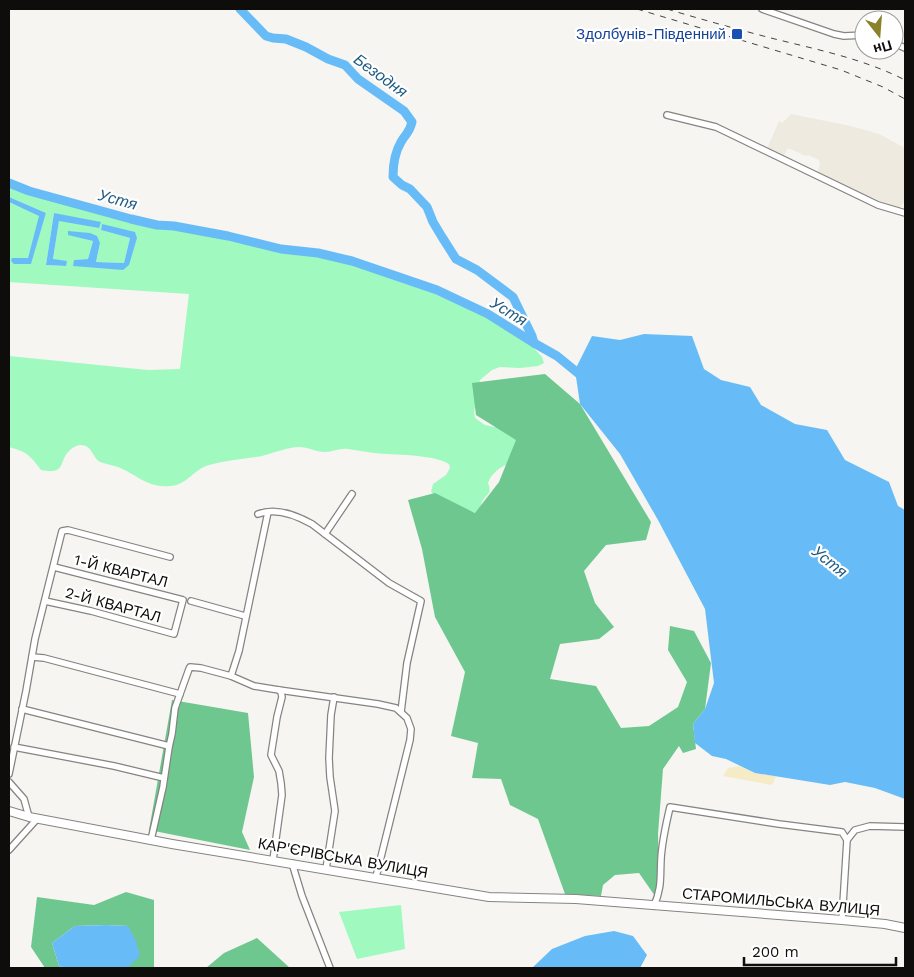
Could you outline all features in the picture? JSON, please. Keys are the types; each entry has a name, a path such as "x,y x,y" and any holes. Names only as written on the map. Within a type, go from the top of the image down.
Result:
{"street":[{"path":"762,9 834,34 854,36"},
{"path":"667,115 716,127 878,206 905,213"},
{"path":"325,534 352,494"},
{"path":"231,676 256,573 268,512"},
{"path":"258,514 281,512 299,517 325,534 389,583 421,602 406,662 401,712"},
{"name":"1-Й КВАРТАЛ","path":"170,557 65,530 62,531 54,567 183,600 174,634"},
{"path":"9,774 35,639 54,567"},
{"name":"2-Й КВАРТАЛ","path":"45,601 91,610 174,634"},
{"path":"191,601 245,616"},
{"path":"32,657 44,658 180,694"},
{"path":"151,840 172,734 175,708 188,669 190,667 201,668 231,676 254,686 396,708 407,718 411,729 410,740 376,877"},
{"path":"273,860 282,795 279,772 271,754 282,697 279,690"},
{"path":"326,869 335,811 329,758 334,698"},
{"path":"22,709 169,746"},
{"path":"14,747 114,766 164,778"},
{"path":"9,782 24,799 33,818 9,850"},
{"path":"654,906 661,882 661,857 670,807 842,832 848,840"},
{"name":"КАР'ЄРІВСЬКА ВУЛИЦЯ","path":"9,811 33,818 151,840 489,897 576,899 654,906"},
{"path":"842,920 848,840 855,830 870,826 905,827"},
{"path":"292,863 302,896 330,968"},
{"name":"СТАРОМИЛЬСЬКА ВУЛИЦЯ","path":"654,906 842,920 905,928"}],"shaded area":[{"path":"791,114 869,131 881,135 905,148 905,202 899,209 843,185 818,172 819,160 808,155 806,156 788,148 783,157 767,149 779,121 782,123"}],"green space":[{"path":"9,185 157,227 174,228 228,238 281,251 318,255 352,263 438,295 487,317 532,346 542,357 544,363 538,366 520,368 500,367 492,370 480,380 474,412 475,418 485,425 521,433 517,459 500,468 490,478 488,483 490,490 483,499 478,514 436,496 431,492 433,484 446,475 450,468 449,464 433,458 345,449 322,452 295,447 262,456 206,466 180,484 162,486 149,483 118,467 100,462 90,449 81,445 71,449 59,469 55,471 41,470 28,455 9,447 9,356 148,370 180,369 189,294 9,282 9,202 40,216 28,258 31,263 46,213 9,197","holes":["54,213 99,228 59,220 53,260 66,266 46,265","102,224 137,238 123,270 74,260 88,259 93,241 100,243 96,262 124,263 130,238 101,230"]},
{"path":"545,374 580,404 651,522 646,540 606,545 584,571 595,603 614,627 599,639 560,644 550,679 596,686 621,728 649,726 678,707 687,682 668,650 670,626 694,631 711,663 705,709 693,724 696,749 683,753 679,746 663,769 658,834 659,883 655,896 639,873 615,875 603,885 601,896 565,894 538,819 510,805 501,779 472,778 478,743 451,736 465,672 435,617 422,549 408,500 435,493 475,513 499,482 516,440 476,415 472,383"},
{"path":"172,700 248,713 254,777 242,832 250,850 149,830"},
{"path":"126,892 154,900 154,968 123,968 128,967 128,926 107,925 75,926 52,943 59,966 67,968 45,968 31,947 37,897 94,905"},
{"path":"401,905 405,949 357,959 339,912"},
{"path":"257,938 290,968 206,968 224,953"}],"sand":[{"path":"740,766 755,773 776,776 772,785 723,776 728,768"}],"water":[{"path":"9,197 46,213 31,264 14,264 11,261 12,258 28,258 39,216 9,202"},
{"path":"54,213 101,222 99,228 59,221 53,259 67,261 66,266 46,265"},
{"path":"102,224 135,232 137,238 129,265 123,270 73,266 74,260 88,259 93,241 68,235 68,231 90,233 97,236 100,243 96,262 124,263 130,238 101,230"},
{"path":"644,334 692,336 704,369 721,380 750,387 761,405 795,424 827,430 845,460 889,482 898,506 905,510 905,799 875,788 845,782 830,785 755,773 726,759 712,756 695,743 693,724 705,709 714,683 705,609 658,520 620,454 580,404 575,370 592,336 620,340"},
{"path":"75,926 128,926 136,941 140,956 128,967 67,968 59,966 52,943"},
{"path":"614,931 633,936 647,955 640,968 532,968 552,949 585,936"}],"waterway":[{"name":"Безодня","path":"240,9 266,36 286,39 345,65 358,79 404,111 412,122 409,131 397,150 393,177 410,189 427,207 433,222 456,259 477,270 513,297 534,343"},
{"name":"Устя","path":"9,183 29,191 157,225 174,226 228,236 281,249 318,253 352,261 437,290 488,314 557,356 584,378"}],"railway":[{"path":"637,9 841,70 883,87 905,99"},
{"path":"667,9 855,60 905,80"}],"place":[{"name":"Здолбунів-Південний","path":"737,34"}]}
